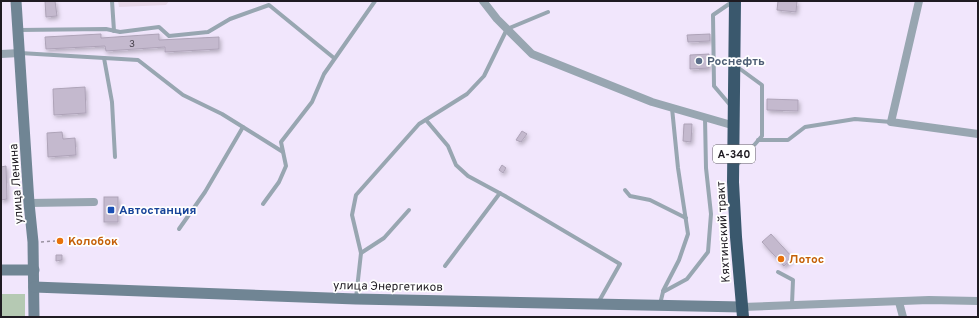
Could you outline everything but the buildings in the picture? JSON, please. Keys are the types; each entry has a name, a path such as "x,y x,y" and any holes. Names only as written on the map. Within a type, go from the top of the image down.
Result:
{"highway":[{"name":"Кяхтинский тракт","path":"735,1 734,168 736,237 742,312"}],"street":[{"name":"улица Ленина","path":"16,1 29,203 33,242 34,317"},
{"path":"483,1 507,29 532,54 652,102 735,126"},
{"path":"919,1 891,122 978,134"},
{"path":"1,54 20,53"},
{"path":"29,203 94,202"},
{"path":"1,270 34,270"},
{"name":"улица Энергетиков","path":"34,287 356,299 660,306 742,312"},
{"path":"742,312 792,304 929,300 978,301"},
{"path":"898,302 903,317"}],"lane":[{"path":"112,1 114,31"},
{"path":"263,204 279,182 286,166 281,142 312,102 324,74 375,1"},
{"path":"735,1 713,15 714,86 735,111"},
{"path":"18,30 106,29 120,32 159,27 169,36 208,32 230,19 270,3 334,58"},
{"path":"356,299 361,253 352,215 356,195 419,124 467,94 484,76 507,29 548,12"},
{"path":"20,53 138,60 183,95 222,114 283,152"},
{"path":"104,58 112,102 115,157"},
{"path":"734,168 762,136 762,85 735,64"},
{"path":"660,306 663,292 679,260 688,234 677,162 672,108"},
{"path":"663,292 687,279 708,252 711,214 706,168 705,118"},
{"path":"758,140 788,140 805,127 855,119 891,122"},
{"path":"426,120 448,146 456,165 468,176 500,193 620,264 596,305"},
{"path":"179,229 205,192 243,127"},
{"path":"625,190 630,196 650,200 686,218"},
{"path":"445,266 500,193"},
{"path":"361,253 384,238 409,210"},
{"path":"778,272 794,280 792,304"}],"path":[{"path":"33,242 55,241"}],"shaded area":[{"path":"118,1 169,1 166,5 119,7"}],"green space":[{"path":"1,294 25,294 25,317 1,317"}],"place":[{"name":"Роснефть","path":"699,61"},
{"name":"Автостанция","path":"111,210"},
{"name":"Колобок","path":"60,241"},
{"name":"Лотос","path":"781,259"}]}
